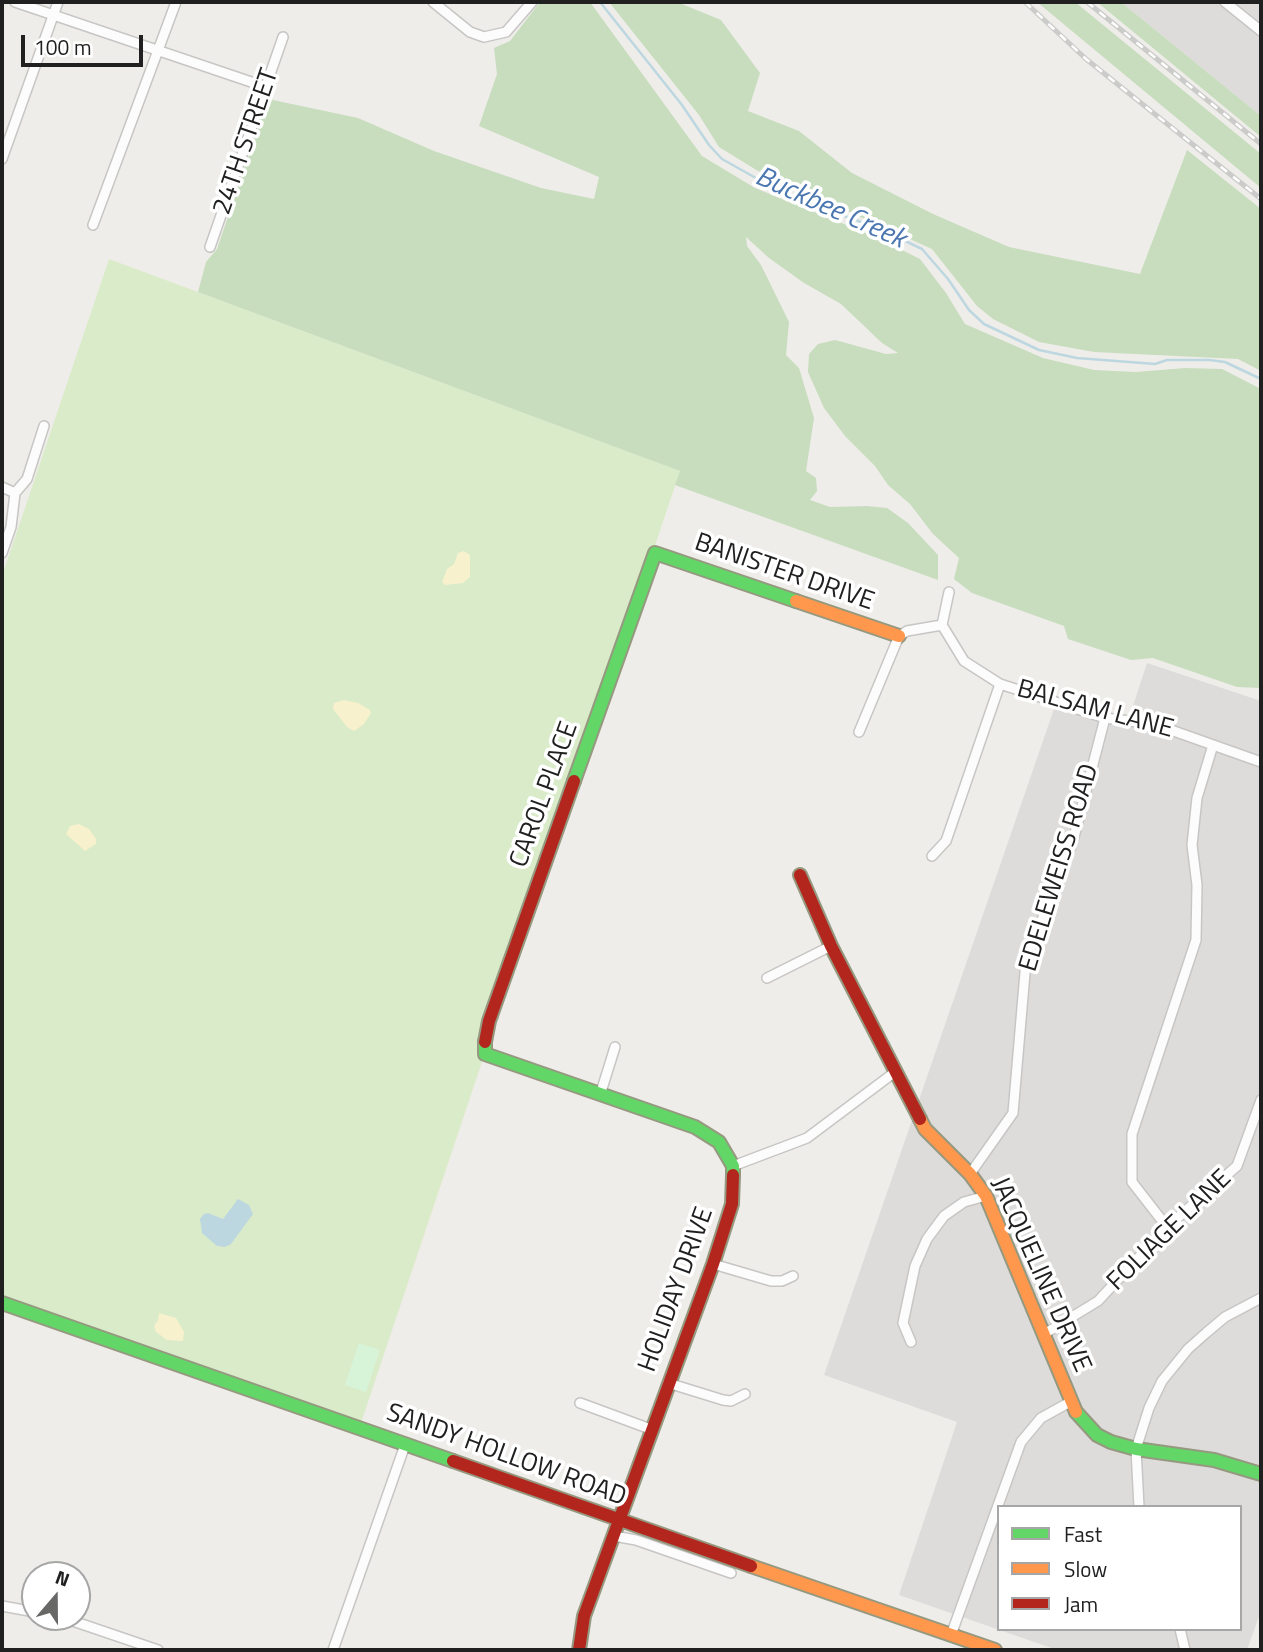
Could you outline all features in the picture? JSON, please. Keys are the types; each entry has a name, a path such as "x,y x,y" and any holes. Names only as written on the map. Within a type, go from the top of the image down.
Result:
{"street":[{"path":"15,2 266,87"},
{"path":"2,159 58,2"},
{"path":"93,225 176,2"},
{"path":"433,2 470,32 484,37 506,32 532,2"},
{"path":"1225,2 1261,31"},
{"name":"24TH STREET","path":"210,247 283,37"},
{"path":"2,553 11,527 15,493 27,479 44,426"},
{"path":"2,487 15,493"},
{"name":"BANISTER DRIVE","path":"655,553 899,636"},
{"name":"CAROL PLACE","path":"600,1092 485,1054 485,1037 655,553"},
{"path":"859,732 899,636 906,631 943,625 948,593"},
{"name":"BALSAM LANE","path":"943,625 964,661 1000,684 1105,719 1154,723 1261,762"},
{"path":"932,856 946,841 1000,684"},
{"name":"EDELEWEISS ROAD","path":"971,1174 1013,1113 1026,961 1073,841 1105,719"},
{"path":"1167,1227 1132,1182 1132,1133 1196,940 1197,885 1192,845 1198,798 1213,745"},
{"name":"JACQUELINE DRIVE","path":"800,875 831,946 925,1129 971,1174 986,1196 1070,1402 1085,1424 1097,1435 1111,1442 1136,1449 1214,1460 1261,1474"},
{"path":"767,978 831,946"},
{"path":"615,1047 600,1092 695,1127 719,1142 733,1166 807,1138 895,1072"},
{"name":"FOLIAGE LANE","path":"1044,1334 1098,1301 1167,1227 1237,1166 1261,1100"},
{"name":"HOLIDAY DRIVE","path":"579,1650 584,1616 713,1264 732,1203 733,1166"},
{"path":"911,1342 903,1323 915,1266 927,1239 944,1216 964,1202 986,1196"},
{"path":"713,1264 771,1281 782,1281 793,1276"},
{"path":"1139,1505 1136,1449 1154,1395 1171,1368 1188,1349 1225,1317 1261,1298"},
{"name":"SANDY HOLLOW ROAD","path":"2,1303 995,1650"},
{"path":"668,1383 723,1400 731,1401 745,1394"},
{"path":"998,1505 1021,1442 1041,1418 1070,1402"},
{"path":"580,1404 653,1430"},
{"path":"333,1650 405,1445"},
{"path":"951,1635 997,1508"},
{"path":"614,1536 636,1540 731,1573"},
{"path":"2,1606 21,1609"},
{"path":"91,1627 158,1650"},
{"path":"1180,1631 1185,1650"}],"shaded area":[{"path":"1121,2 1261,2 1261,116"},
{"path":"1147,663 1261,701 1261,1611 1247,1650 1057,1650 1002,1631 1242,1631 1242,1505 997,1505 997,1629 899,1595 957,1422 824,1375 1055,706 1127,724"}],"green space":[{"path":"540,2 590,2 702,156 755,188 876,237 920,259 965,324 1043,358 1094,370 1136,372 1185,368 1222,369 1261,389 1261,688 1237,687 1153,658 1131,660 1068,639 1064,626 972,593 954,579 959,558 933,534 910,504 888,485 875,466 845,436 824,408 808,372 809,354 818,344 835,340 886,354 898,353 882,343 841,304 804,283 769,258 746,237 747,246 761,265 789,322 786,355 799,368 814,418 806,471 816,478 817,491 810,500 830,507 887,508 908,523 938,555 938,580 675,485 680,471 198,292 206,262 217,249 268,99 358,118 434,151 541,188 594,199 599,177 479,126 497,74 494,48 510,41"},
{"path":"609,2 677,2 721,20 760,73 748,111 799,131 852,173 933,214 1009,247 1140,274 1187,150 1261,209 1261,371 1238,359 1094,352 1039,342 993,319 977,306 932,249 758,171 719,147 699,115"},
{"path":"1037,2 1075,2 1261,154 1261,188"},
{"path":"1097,2 1121,2 1261,116 1261,137"},
{"path":"109,259 680,471 361,1423 2,1300 2,576"},
{"path":"359,1343 380,1350 366,1392 345,1385"}],"sand":[{"path":"464,551 470,555 470,577 463,583 445,585 442,582 447,569 454,564 458,553"},
{"path":"344,700 358,703 371,713 364,724 354,731 347,727 333,709 334,703"},
{"path":"79,824 89,829 96,839 96,844 85,851 66,834 70,826"},
{"path":"159,1313 176,1318 184,1332 183,1341 167,1340 156,1332 154,1326"}],"water":[{"path":"238,1199 249,1205 253,1214 231,1244 225,1247 217,1246 202,1233 200,1219 208,1213 223,1219"}],"waterway":[{"name":"Buckbee Creek","path":"600,2 722,159 788,196 878,228 922,249 948,279 969,310 984,324 1039,350 1077,358 1155,364 1167,360 1209,360 1225,362 1261,379"}],"railway":[{"path":"1025,2 1086,59 1261,199"},
{"path":"1087,2 1261,144"}],"traffic: fast":[{"path":"574,781 655,553 796,601"},
{"path":"485,1042 485,1054 695,1127 719,1142 733,1166 733,1175"},
{"path":"2,1303 453,1461"},
{"path":"1076,1412 1097,1435 1111,1442 1136,1449 1214,1460 1261,1474"}],"traffic: slow":[{"path":"796,601 899,636"},
{"path":"920,1119 925,1129 970,1174 986,1196 1076,1412"},
{"path":"751,1566 995,1650"}],"traffic: jam":[{"path":"485,1042 489,1021 574,781"},
{"path":"800,875 831,946 920,1119"},
{"path":"579,1650 584,1616 713,1264 732,1204 733,1175"},
{"path":"453,1461 751,1566"}]}
